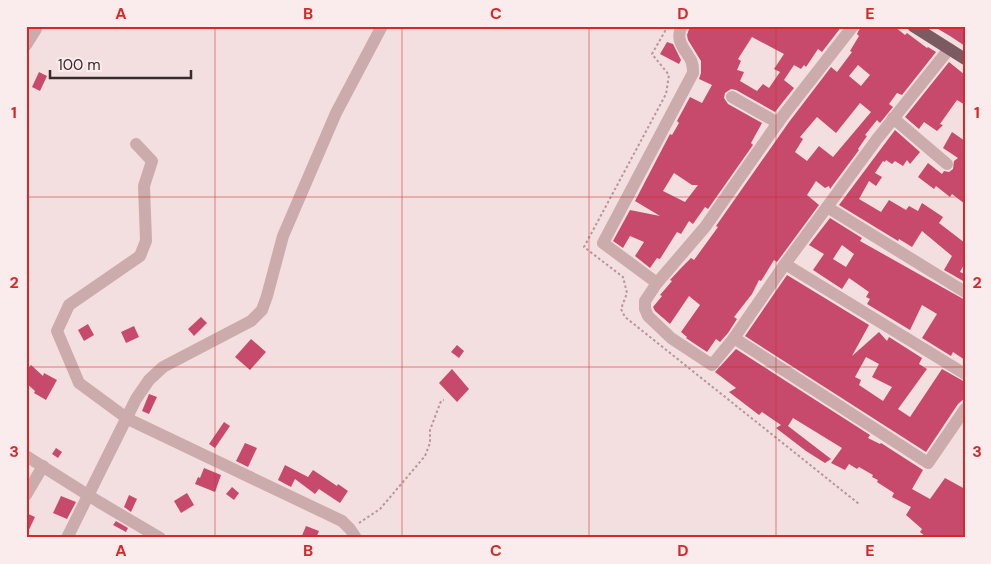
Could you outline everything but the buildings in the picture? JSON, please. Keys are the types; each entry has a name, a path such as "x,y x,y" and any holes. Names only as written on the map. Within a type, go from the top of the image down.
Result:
{"main road":[{"path":"912,26 965,59"}],"street":[{"path":"67,538 128,419 136,399 145,386 163,368 250,320 262,310 283,236 336,113 382,26"},
{"path":"657,283 603,243 693,73 690,57 680,43 680,30 682,26"},
{"path":"853,26 778,123 706,227 657,283 645,301 645,309 648,316 671,338 712,365 734,338 785,264 893,118 949,49"},
{"path":"26,45 36,29"},
{"path":"732,97 778,123"},
{"path":"893,118 946,164"},
{"path":"136,144 152,161 144,186 146,241 140,256 69,306 57,330 80,383 128,419 342,521 353,533"},
{"path":"827,207 965,292"},
{"path":"785,264 965,374"},
{"path":"734,338 928,463 965,409"},
{"path":"26,456 160,538"},
{"path":"26,495 42,466"}],"path":[{"path":"668,26 652,54 669,75 666,94 584,248 623,277 627,293 621,309 625,317 859,504"},
{"path":"353,533 380,509 425,456 430,443 430,430 441,402 444,400"}]}
